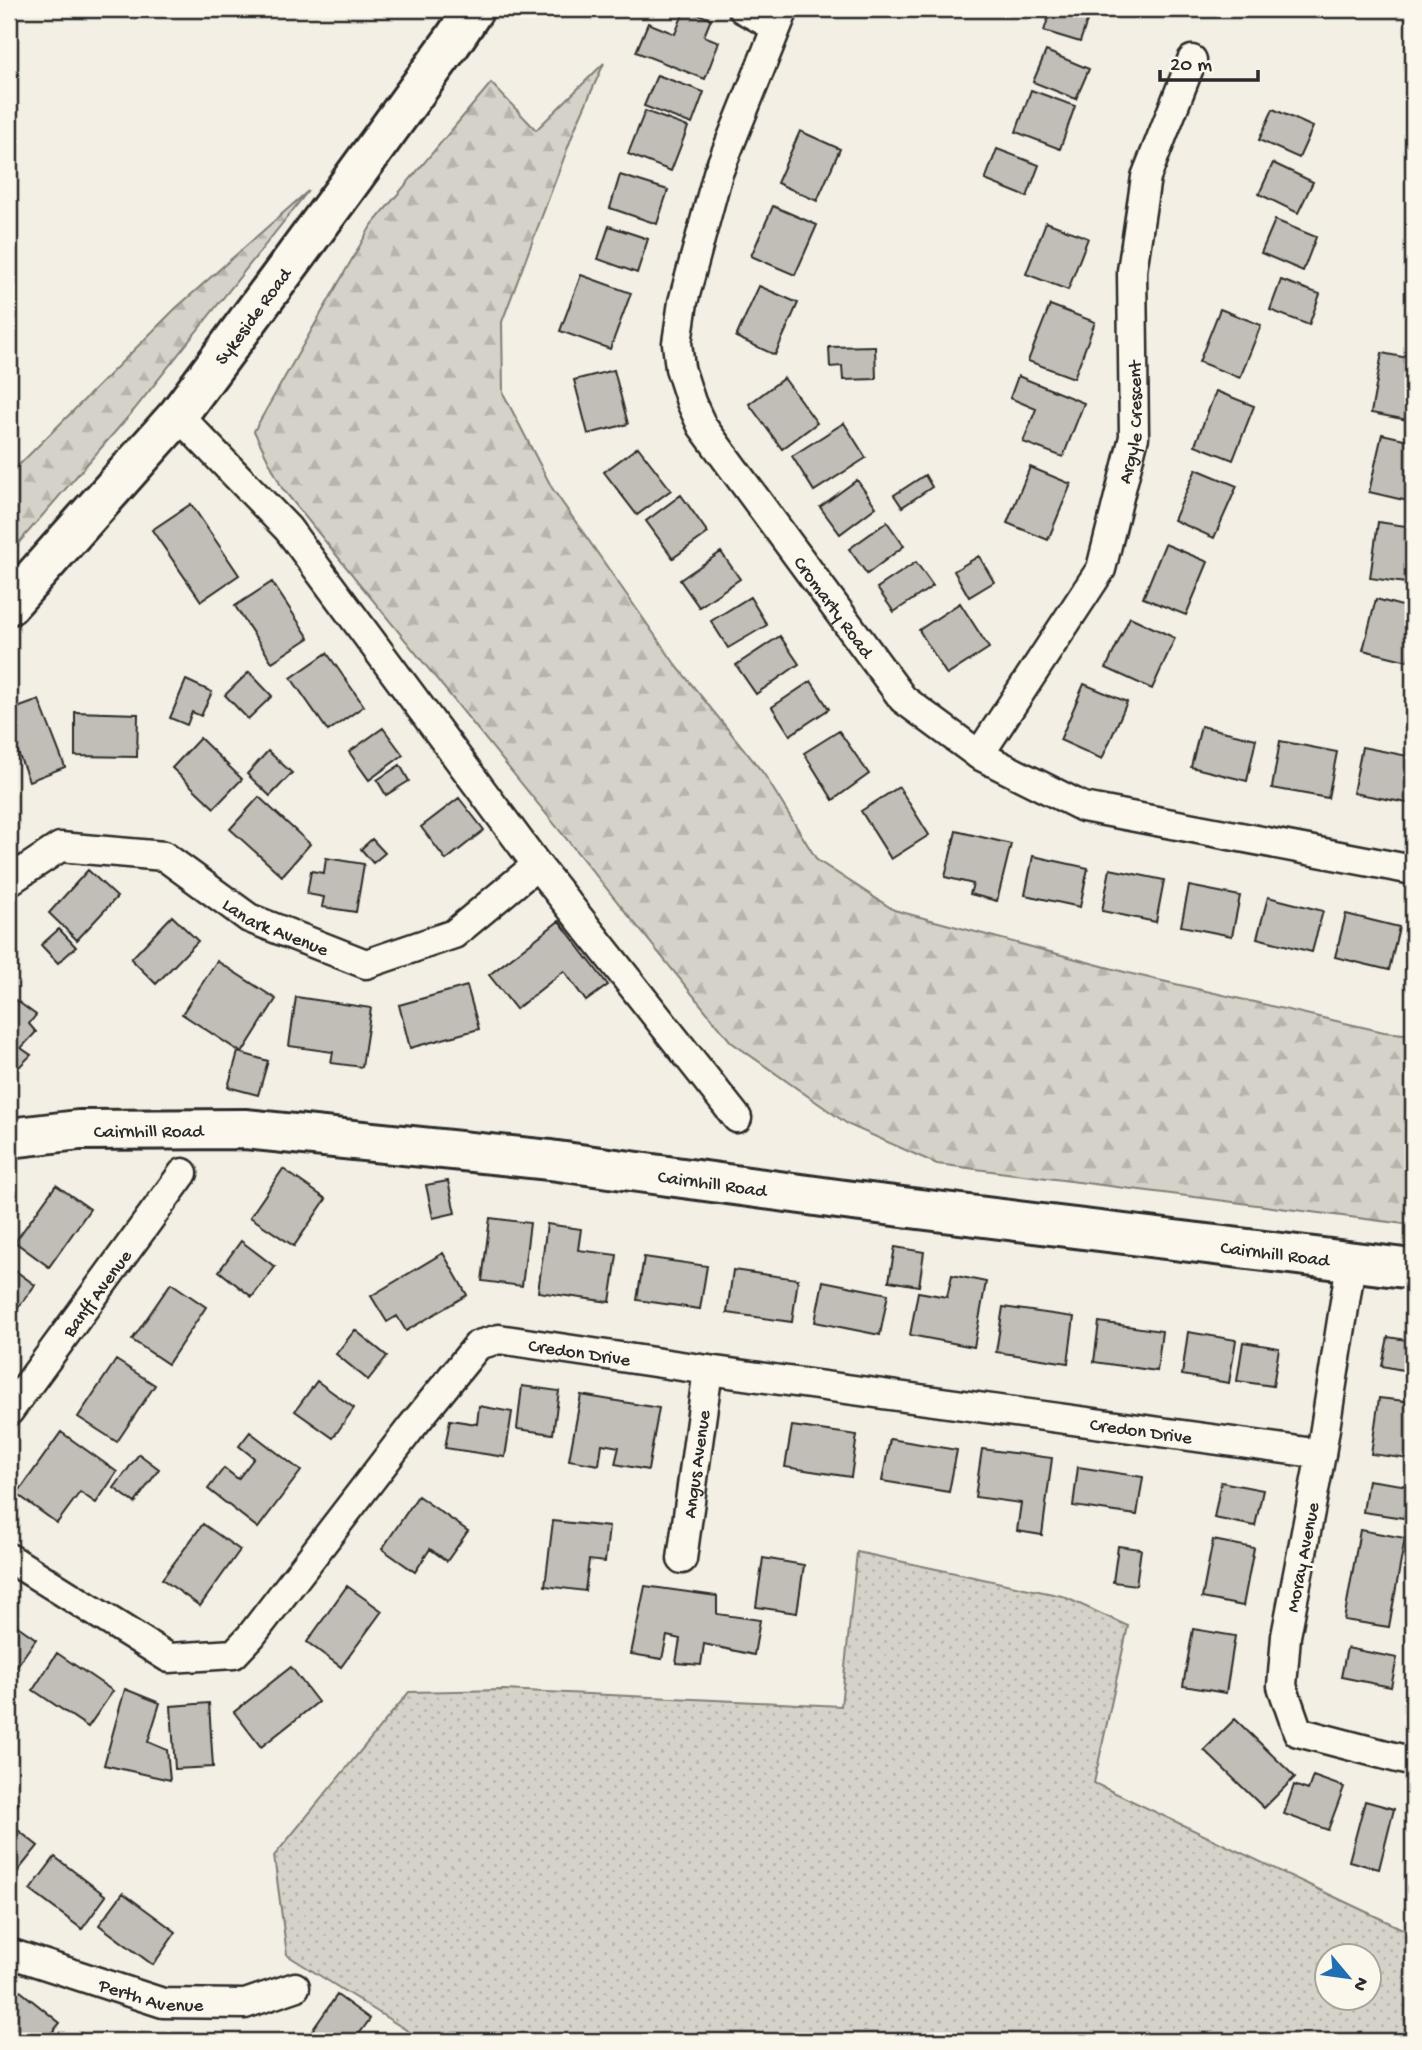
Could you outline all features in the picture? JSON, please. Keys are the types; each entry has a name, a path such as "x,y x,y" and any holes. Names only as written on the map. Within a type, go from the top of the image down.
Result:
{"main road":[{"name":"Sykeside Road","path":"9,605 177,415 474,9"},
{"name":"Cairnhill Road","path":"9,1138 79,1130 245,1129 550,1160 845,1200 1413,1269"}],"street":[{"path":"743,9 780,18"},
{"name":"Cromarty Road","path":"780,18 718,173 682,302 677,343 680,368 702,426 903,699 979,755 1083,807 1413,870"},
{"name":"Argyle Crescent","path":"979,755 1101,569 1133,437 1132,271 1146,177 1192,60"},
{"path":"177,415 288,529 537,865 737,1118"},
{"name":"Lanark Avenue","path":"9,881 60,847 164,856 249,918 366,964 454,934 537,865"},
{"name":"Banff Avenue","path":"9,1411 183,1173"},
{"name":"Moray Avenue","path":"1351,1263 1321,1454 1286,1636 1282,1686 1298,1732 1413,1762"},
{"name":"Credon Drive","path":"9,1558 169,1658 234,1654 251,1636 478,1345 499,1339 1321,1454"},
{"name":"Angus Avenue","path":"682,1559 708,1370"},
{"name":"Perth Avenue","path":"9,1953 163,2003 245,2004 295,1987"}],"green space":[{"path":"604,63 576,126 502,322 503,393 552,488 675,664 764,774 817,860 894,910 1132,974 1384,1032 1413,1035 1413,1225 937,1164 849,1125 731,1042 282,488 254,431 371,226 491,83 536,130"},
{"path":"308,191 134,410 9,554 9,475 176,308"},
{"path":"857,1552 1062,1596 1128,1626 1094,1783 1413,1934 1413,2041 424,2041 287,1955 274,1856 409,1692 504,1690 841,1706"}],"building":[{"path":"685,9 711,19 704,36 719,42 705,79 636,52 648,23 675,34"},
{"path":"1051,9 1091,9 1080,42 1044,31"},
{"path":"1046,51 1089,69 1076,99 1033,82"},
{"path":"657,75 704,92 692,124 644,106"},
{"path":"1031,90 1075,106 1060,149 1016,132"},
{"path":"1273,109 1313,127 1299,158 1259,140"},
{"path":"645,111 688,127 671,171 628,154"},
{"path":"800,131 840,149 817,201 777,183"},
{"path":"997,149 1039,165 1027,197 985,180"},
{"path":"1273,163 1313,182 1298,213 1259,194"},
{"path":"620,175 668,190 657,224 610,208"},
{"path":"773,206 817,225 795,275 751,256"},
{"path":"1275,220 1316,237 1303,271 1261,253"},
{"path":"1046,222 1088,238 1068,290 1026,274"},
{"path":"609,226 648,239 637,273 598,259"},
{"path":"581,275 631,293 610,349 560,331"},
{"path":"1281,280 1320,294 1309,325 1270,310"},
{"path":"759,286 798,303 775,355 736,337"},
{"path":"1050,305 1095,322 1074,378 1028,361"},
{"path":"1220,309 1261,325 1240,378 1199,362"},
{"path":"875,346 876,379 843,380 842,366 830,367 829,347"},
{"path":"1382,353 1413,359 1413,421 1371,413"},
{"path":"614,370 628,424 588,434 574,380"},
{"path":"1018,376 1084,403 1063,457 1023,442 1036,409 1010,398"},
{"path":"784,378 817,423 782,449 749,404"},
{"path":"1216,391 1254,406 1233,460 1195,445"},
{"path":"844,423 866,458 814,491 792,456"},
{"path":"1382,434 1413,441 1412,502 1369,492"},
{"path":"638,447 671,490 637,515 604,472"},
{"path":"1030,467 1071,484 1048,540 1007,523"},
{"path":"1196,469 1237,486 1214,538 1174,520"},
{"path":"925,475 932,487 902,507 894,495"},
{"path":"857,480 876,507 840,534 820,507"},
{"path":"681,495 708,533 673,558 646,521"},
{"path":"191,504 239,575 201,601 152,530"},
{"path":"887,522 904,546 867,574 849,549"},
{"path":"1378,522 1413,527 1413,584 1370,578"},
{"path":"1165,544 1208,562 1186,615 1143,598"},
{"path":"721,552 740,579 699,607 680,580"},
{"path":"979,556 994,582 969,597 954,571"},
{"path":"916,562 933,586 894,612 877,588"},
{"path":"272,582 309,638 272,662 235,606"},
{"path":"750,597 767,625 728,648 711,621"},
{"path":"1376,599 1413,609 1413,639 1408,661 1363,650"},
{"path":"960,603 989,648 947,675 919,630"},
{"path":"1130,617 1175,638 1152,689 1106,668"},
{"path":"780,636 799,664 756,694 736,665"},
{"path":"327,653 364,706 328,731 291,678"},
{"path":"249,672 272,696 248,719 225,695"},
{"path":"186,680 212,692 201,716 192,712 187,725 170,718"},
{"path":"811,681 829,709 790,735 772,707"},
{"path":"1084,684 1127,702 1102,759 1060,740"},
{"path":"39,700 65,767 29,781 17,750 9,753 9,711"},
{"path":"75,712 138,714 137,757 75,756"},
{"path":"1201,726 1256,739 1247,781 1191,767"},
{"path":"383,728 403,755 369,780 349,752"},
{"path":"839,731 869,774 833,800 804,753"},
{"path":"200,738 242,779 214,808 172,768"},
{"path":"1280,741 1337,752 1328,798 1272,788"},
{"path":"1362,747 1413,757 1413,804 1353,793"},
{"path":"268,751 292,773 270,796 247,774"},
{"path":"400,765 409,781 386,795 377,780"},
{"path":"899,787 929,835 891,859 861,811"},
{"path":"259,797 310,844 282,876 230,829"},
{"path":"459,798 484,830 446,860 421,827"},
{"path":"956,831 1011,844 997,901 970,894 973,884 945,877"},
{"path":"372,839 385,853 373,863 361,849"},
{"path":"1033,856 1088,868 1080,907 1025,895"},
{"path":"326,858 364,864 356,912 322,907 324,897 307,894 311,871 324,873"},
{"path":"1110,869 1164,880 1156,922 1102,911"},
{"path":"88,870 117,897 77,940 49,913"},
{"path":"1189,886 1240,896 1232,936 1181,926"},
{"path":"1268,897 1323,911 1312,952 1257,938"},
{"path":"1346,914 1399,927 1389,970 1335,957"},
{"path":"172,916 198,941 156,984 131,959"},
{"path":"559,921 608,985 586,1001 564,971 516,1009 489,975"},
{"path":"59,929 76,947 58,963 41,945"},
{"path":"217,961 276,999 242,1053 182,1014"},
{"path":"467,986 479,1029 410,1048 399,1005"},
{"path":"9,995 36,1015 29,1024 36,1032 21,1048 31,1055 9,1077"},
{"path":"296,997 371,1008 362,1067 331,1063 333,1052 289,1046"},
{"path":"238,1052 268,1061 258,1095 228,1087"},
{"path":"283,1169 326,1199 294,1246 250,1217"},
{"path":"448,1181 455,1213 433,1218 426,1185"},
{"path":"56,1185 90,1209 49,1267 15,1242"},
{"path":"490,1218 530,1223 522,1286 482,1281"},
{"path":"547,1224 581,1229 578,1250 617,1255 610,1302 538,1292"},
{"path":"241,1241 275,1267 252,1297 219,1271"},
{"path":"895,1247 924,1252 919,1286 889,1281"},
{"path":"443,1253 467,1295 406,1331 397,1316 387,1322 371,1296"},
{"path":"644,1257 707,1266 700,1309 637,1300"},
{"path":"9,1266 35,1285 9,1320"},
{"path":"733,1270 798,1279 792,1322 727,1313"},
{"path":"952,1275 986,1282 974,1347 910,1335 918,1292 947,1297"},
{"path":"823,1281 888,1294 880,1335 815,1322"},
{"path":"171,1283 206,1307 168,1364 132,1340"},
{"path":"1003,1307 1074,1317 1068,1363 996,1352"},
{"path":"1099,1322 1162,1331 1157,1371 1094,1362"},
{"path":"355,1330 387,1356 368,1380 336,1354"},
{"path":"1188,1332 1236,1340 1229,1383 1182,1375"},
{"path":"1388,1337 1413,1341 1413,1372 1382,1366"},
{"path":"1243,1342 1279,1348 1273,1386 1237,1381"},
{"path":"116,1360 155,1385 117,1442 78,1417"},
{"path":"317,1381 354,1408 333,1438 295,1411"},
{"path":"522,1386 559,1391 553,1434 517,1429"},
{"path":"581,1395 659,1408 648,1470 615,1464 619,1447 602,1444 599,1465 569,1460"},
{"path":"1379,1398 1413,1402 1409,1459 1371,1454"},
{"path":"479,1406 512,1412 505,1457 445,1448 450,1420 477,1424"},
{"path":"792,1426 857,1435 851,1477 785,1467"},
{"path":"61,1432 117,1472 96,1503 80,1492 57,1523 17,1494"},
{"path":"250,1432 301,1471 258,1528 208,1489 224,1468 238,1479 254,1458 239,1446"},
{"path":"890,1439 957,1450 949,1492 882,1481"},
{"path":"982,1449 1052,1458 1042,1535 1017,1531 1021,1503 975,1497"},
{"path":"139,1454 159,1469 135,1503 114,1488"},
{"path":"1078,1467 1143,1477 1137,1515 1073,1506"},
{"path":"1368,1480 1409,1486 1404,1518 1363,1512"},
{"path":"1221,1482 1263,1490 1255,1526 1214,1518"},
{"path":"418,1496 468,1531 447,1561 430,1549 415,1572 382,1549"},
{"path":"553,1521 609,1527 605,1562 589,1560 585,1591 545,1586"},
{"path":"203,1524 240,1550 200,1606 162,1579"},
{"path":"1360,1530 1405,1538 1389,1627 1344,1620"},
{"path":"1213,1540 1254,1548 1243,1606 1202,1598"},
{"path":"1118,1546 1141,1549 1136,1585 1113,1582"},
{"path":"763,1558 804,1565 797,1613 756,1607"},
{"path":"347,1586 382,1611 341,1667 307,1642"},
{"path":"645,1586 717,1596 717,1614 760,1620 754,1655 704,1644 701,1665 676,1663 680,1639 667,1636 662,1659 631,1654"},
{"path":"9,1620 36,1639 12,1673 9,1671"},
{"path":"1193,1629 1235,1636 1226,1693 1183,1686"},
{"path":"1347,1648 1397,1658 1391,1687 1341,1677"},
{"path":"57,1653 113,1691 88,1727 33,1690"},
{"path":"291,1667 318,1702 261,1747 234,1712"},
{"path":"125,1689 160,1703 148,1742 167,1750 170,1780 104,1765"},
{"path":"209,1703 213,1767 175,1769 171,1706"},
{"path":"1235,1719 1295,1777 1264,1808 1204,1750"},
{"path":"1313,1776 1344,1787 1328,1830 1284,1814 1294,1785 1308,1790"},
{"path":"9,1796 19,1803 9,1816"},
{"path":"1365,1801 1394,1809 1379,1869 1349,1861"},
{"path":"9,1823 38,1846 13,1877 9,1874"},
{"path":"1413,1834 1413,1858 1408,1856"},
{"path":"55,1857 106,1896 82,1929 30,1890"},
{"path":"123,1893 176,1932 153,1965 99,1925"},
{"path":"9,1982 60,2023 45,2041 18,2041 9,2034"},
{"path":"337,1995 370,2019 354,2041 305,2041"},
{"path":"81,2033 91,2041 74,2041"}]}
